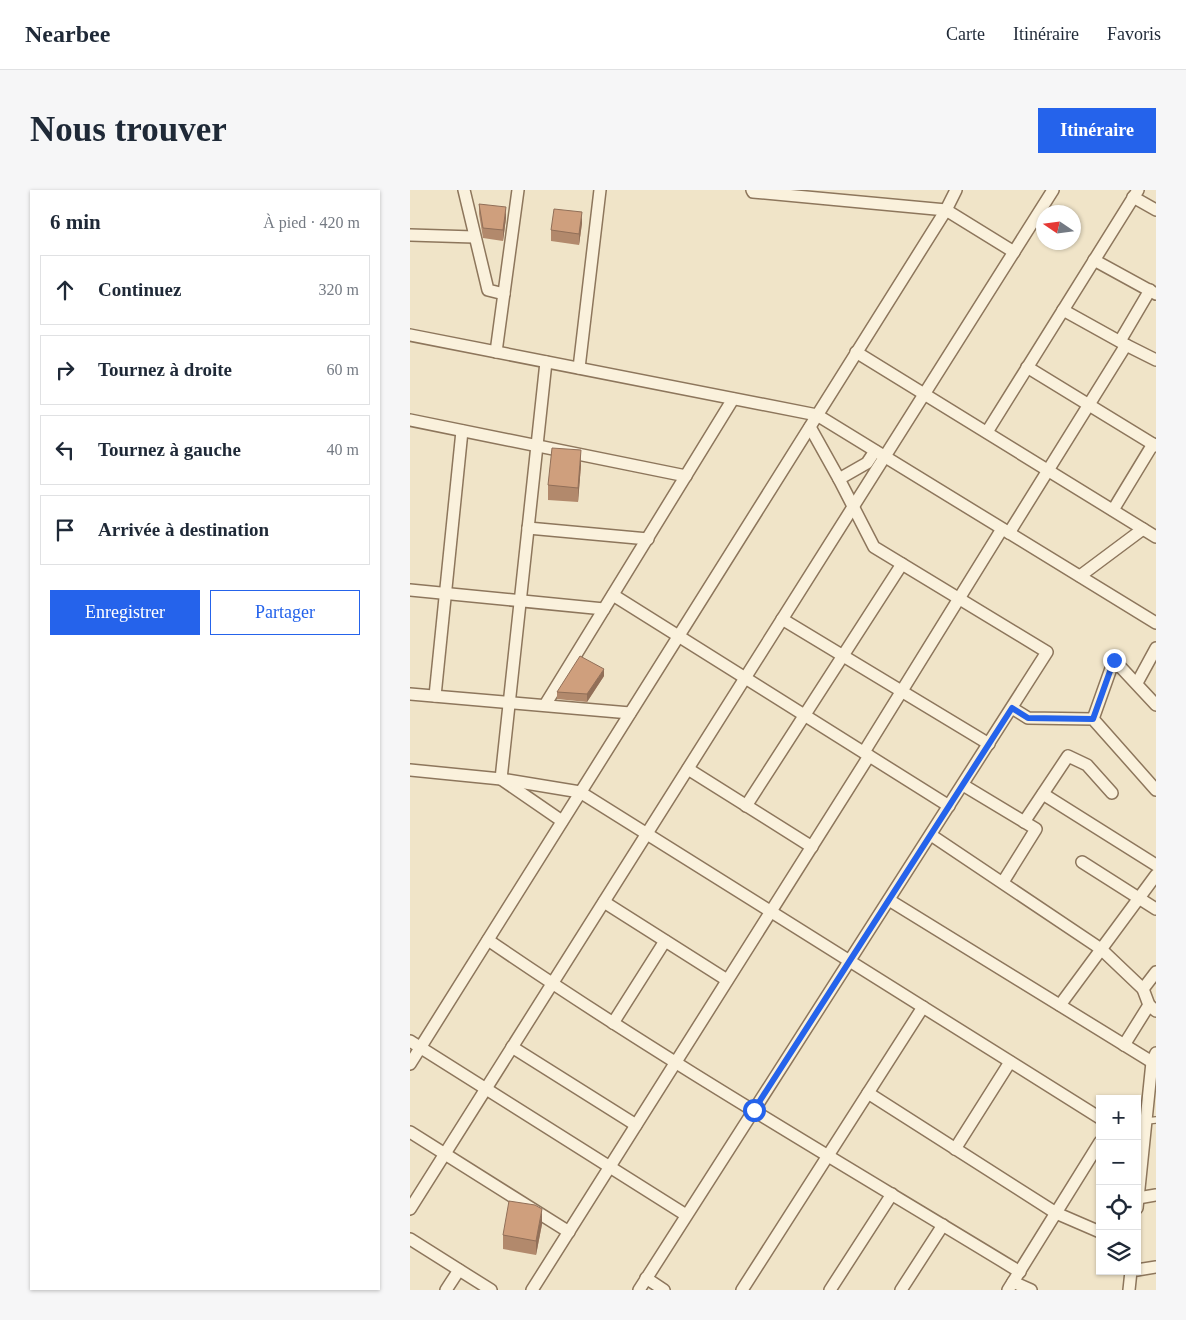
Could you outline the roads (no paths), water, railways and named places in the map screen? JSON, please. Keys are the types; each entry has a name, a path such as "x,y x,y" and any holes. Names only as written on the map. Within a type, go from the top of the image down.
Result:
{"street":[{"path":"464,190 488,290 504,294"},
{"path":"496,352 518,190"},
{"path":"579,368 600,190"},
{"path":"752,190 753,192 946,210 1014,252"},
{"path":"861,202 867,190"},
{"path":"410,1064 946,210 956,190"},
{"path":"410,1209 1053,190"},
{"path":"986,432 1135,194 1156,210"},
{"path":"410,235 474,237"},
{"path":"532,1290 812,847 901,691 959,598 1048,470 1089,405 1153,292 1094,260"},
{"path":"1063,310 1156,360"},
{"path":"410,335 817,416 1156,623"},
{"path":"856,352 1156,537"},
{"path":"501,779 546,362"},
{"path":"1027,367 1154,445 1113,510"},
{"path":"545,705 733,399"},
{"path":"410,420 686,476"},
{"path":"639,1290 1047,652 874,547 810,427"},
{"path":"435,696 462,431"},
{"path":"839,479 867,463 875,451"},
{"path":"528,528 648,538"},
{"path":"1080,576 1143,529"},
{"path":"746,806 902,564"},
{"path":"410,590 604,609"},
{"path":"613,595 949,806"},
{"path":"782,619 989,744"},
{"path":"1136,684 1156,648"},
{"path":"1093,719 1114,660 1156,704"},
{"path":"410,694 630,714"},
{"path":"1012,708 1028,718 1093,719 1156,790"},
{"path":"1024,822 1068,756 1087,765 1112,793"},
{"path":"688,769 812,847"},
{"path":"410,770 501,779 580,792 1096,1116"},
{"path":"501,779 562,821"},
{"path":"963,785 1036,829 1003,882"},
{"path":"1043,794 1156,865"},
{"path":"930,835 1101,949 1143,989 1152,1008 1124,1045"},
{"path":"1082,862 1156,910"},
{"path":"1060,1005 1156,875"},
{"path":"889,900 1124,1045 1154,1057 1151,1120 1141,1141"},
{"path":"604,902 728,980"},
{"path":"488,940 552,984 676,1063 1020,1272"},
{"path":"613,1023 665,941"},
{"path":"1143,989 1156,972"},
{"path":"742,1290 922,1007"},
{"path":"410,1041 686,1216"},
{"path":"512,1047 636,1125"},
{"path":"955,1149 1010,1062"},
{"path":"868,1093 1056,1214 1096,1230"},
{"path":"410,1132 568,1232"},
{"path":"1031,1290 1011,1286 1096,1149"},
{"path":"830,1290 892,1194"},
{"path":"1141,1202 1156,1195"},
{"path":"901,1290 943,1225"},
{"path":"410,1238 491,1290"},
{"path":"1141,1269 1156,1267"},
{"path":"446,1290 459,1270"},
{"path":"1129,1290 1131,1275"},
{"path":"646,1278 664,1290"}]}
